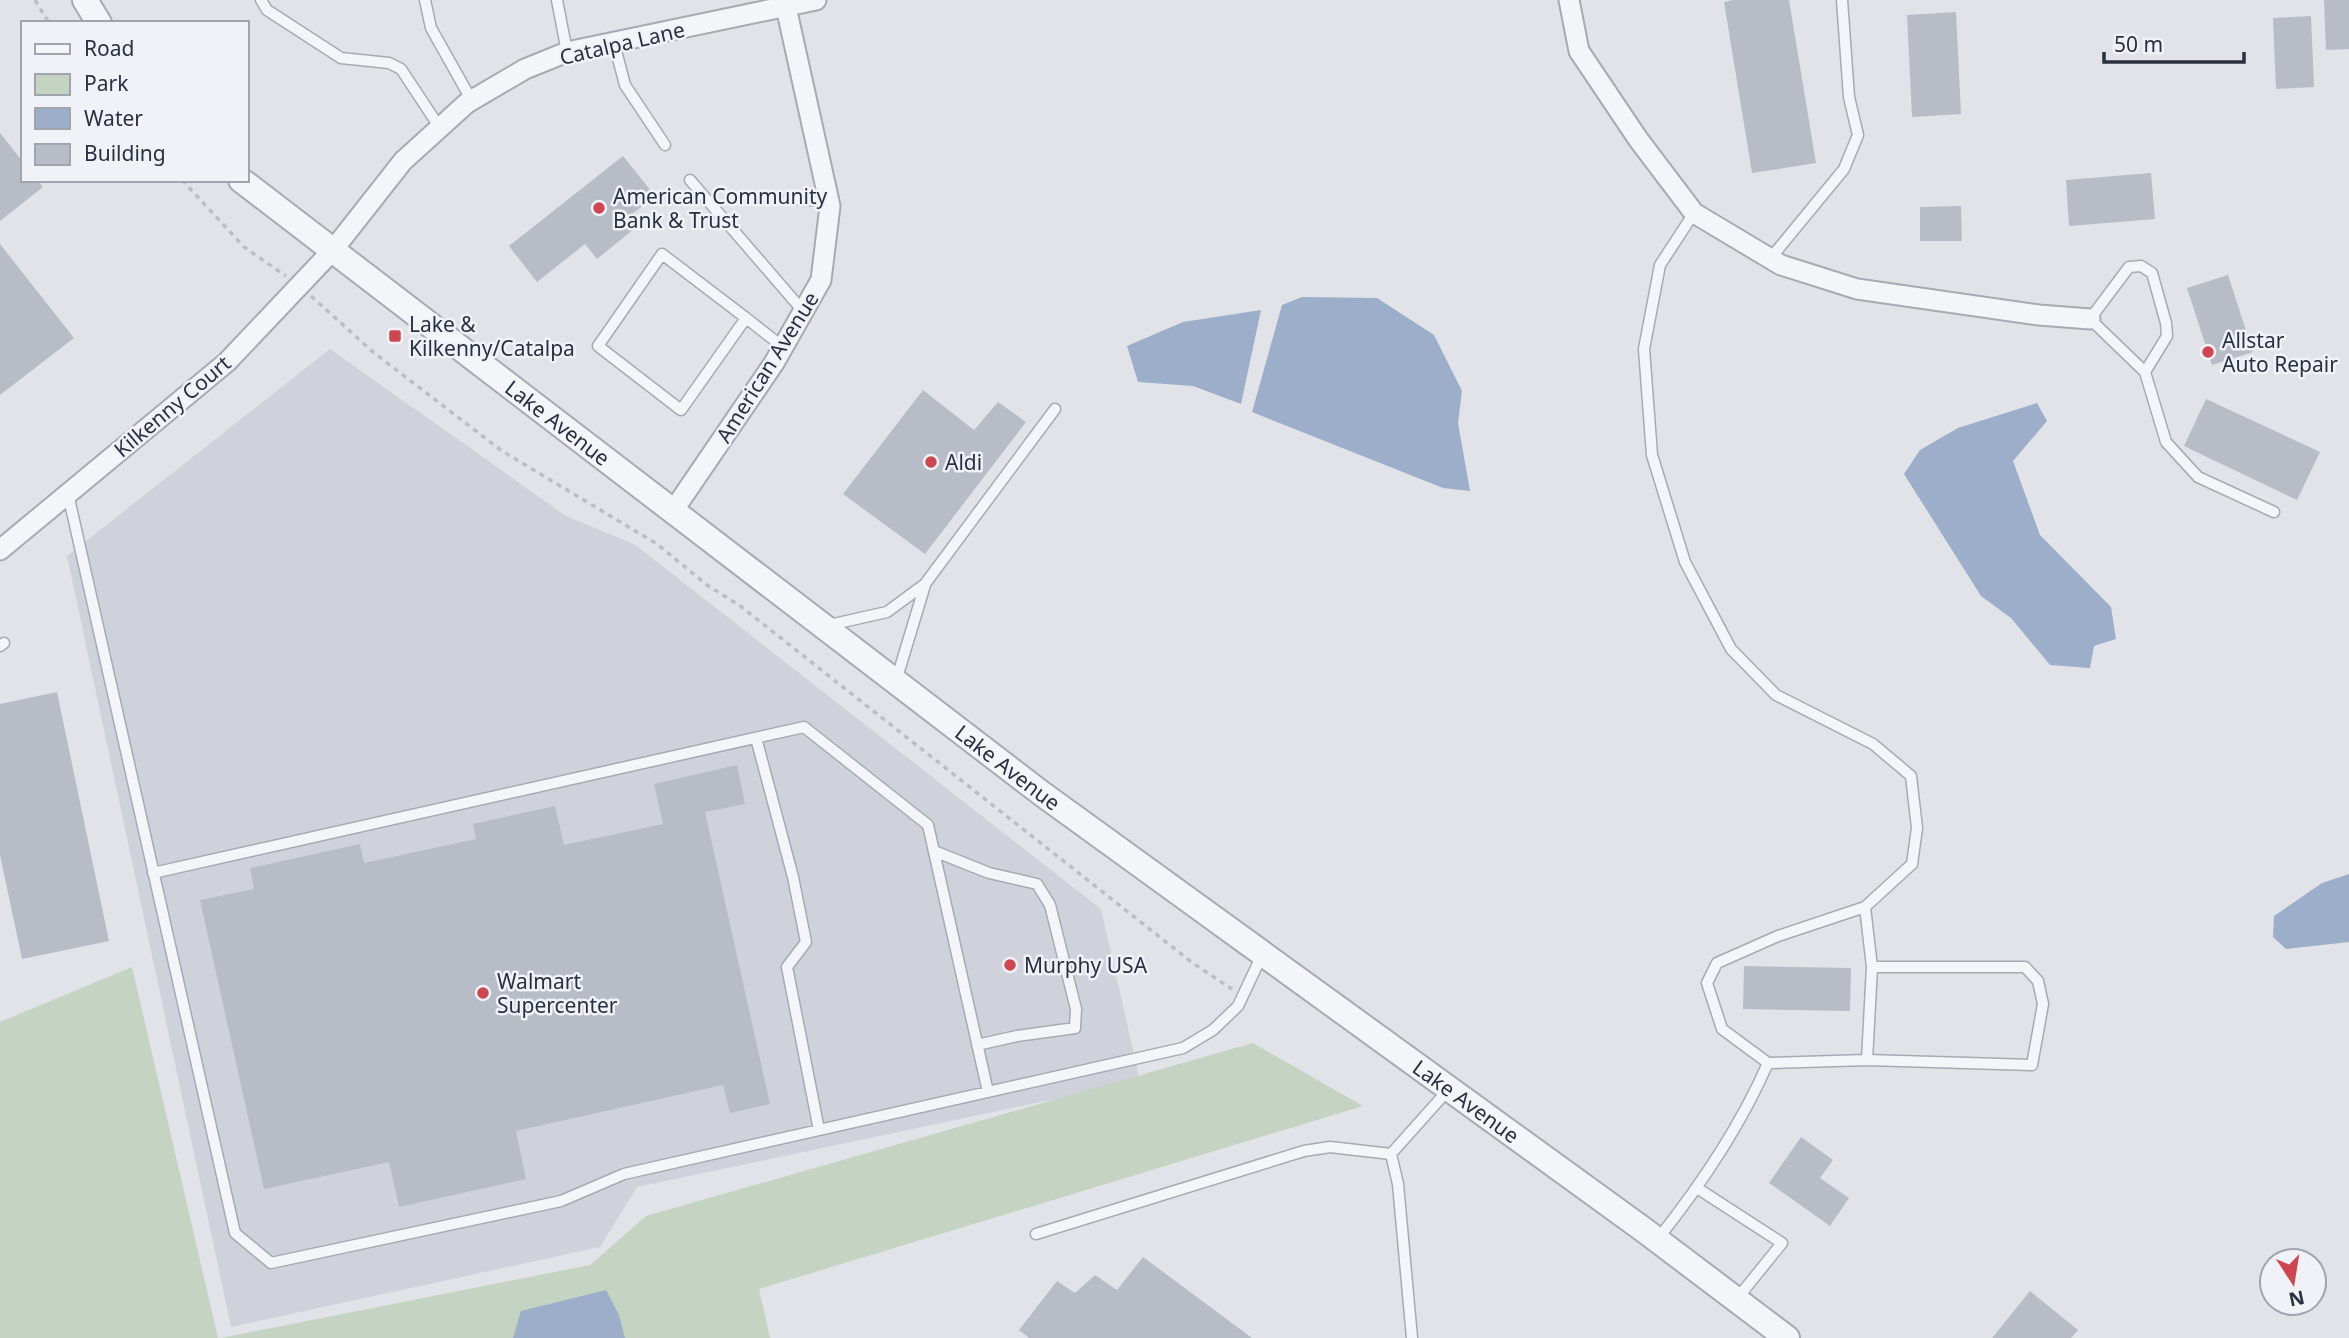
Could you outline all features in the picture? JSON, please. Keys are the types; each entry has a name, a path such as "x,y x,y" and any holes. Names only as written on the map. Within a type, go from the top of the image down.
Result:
{"street":[{"path":"85,0 98,21"},
{"name":"Catalpa Lane","path":"333,250 404,161 472,101 525,69 567,52 785,3 816,0"},
{"path":"1569,0 1579,51 1638,139 1694,213 1781,265 1857,289 2039,316 2090,319"},
{"name":"American Avenue","path":"673,511 774,363 821,280 828,201 785,3"},
{"name":"Lake Avenue","path":"244,182 1041,793 1449,1088 1787,1338"},
{"name":"Kilkenny Court","path":"0,550 227,362 333,250"}],"lane":[{"path":"261,0 267,10 341,58 389,63 401,69 440,128"},
{"path":"425,0 431,28 472,101"},
{"path":"557,0 567,52"},
{"path":"1770,258 1844,169 1858,135 1849,97 1842,0"},
{"path":"614,43 625,85 665,145"},
{"path":"690,180 803,311"},
{"path":"789,199 828,201"},
{"path":"1694,213 1660,265 1644,349 1652,455 1685,562 1731,649 1776,695 1873,744 1911,776 1917,828 1912,864 1864,907 1778,936 1717,963 1707,983 1723,1030 1768,1063 1867,1060 2032,1065 2043,1004 2038,981 2025,967 1872,967"},
{"path":"746,318 681,410 598,346 662,254 746,318 783,347"},
{"path":"2145,372 2167,336 2166,323 2152,273 2141,266 2129,267 2090,319 2145,372 2166,442 2198,477 2274,512"},
{"path":"824,626 887,612 925,584 1055,409"},
{"path":"68,493 235,1233 271,1263 561,1201 624,1174 1183,1048 1213,1030 1238,1006 1262,953"},
{"path":"896,682 925,584"},
{"path":"153,873 804,727 928,825 988,1092"},
{"path":"756,738 793,877 806,942 787,967 819,1130"},
{"path":"934,851 989,873 1037,884 1050,905 1076,1009 1075,1028 977,1045"},
{"path":"1864,907 1872,967 1867,1060"},
{"path":"1657,1240 1697,1188 1751,1103 1768,1063"},
{"path":"1391,1154 1432,1111 1449,1088"},
{"path":"1036,1234 1304,1152 1330,1147 1391,1154"},
{"path":"1391,1154 1398,1184 1412,1338"},
{"path":"1697,1188 1782,1243 1736,1300"}],"path":[{"path":"35,0 48,21"},
{"path":"184,182 244,247 299,286 373,352 502,451 657,544 707,585 766,626 1194,964 1243,996"}],"shaded area":[{"path":"330,349 566,516 634,544 1101,909 1140,1081 637,1187 600,1247 231,1327 67,556"}],"green space":[{"path":"132,967 218,1338 0,1338 0,1022"},
{"path":"1253,1043 1363,1106 759,1289 770,1338 221,1338 590,1265 646,1216"}],"water":[{"path":"1302,297 1377,298 1434,335 1462,391 1458,423 1470,491 1443,488 1252,412 1282,305"},
{"path":"1261,310 1241,404 1193,386 1138,382 1127,346 1183,322"},
{"path":"2037,403 2047,421 2013,461 2040,535 2111,607 2116,639 2094,646 2090,668 2050,665 2011,618 1981,596 1904,474 1920,450 1958,428"},
{"path":"2349,874 2349,942 2286,949 2273,937 2274,916 2322,883"},
{"path":"606,1290 619,1315 625,1338 513,1338 521,1311"}],"building":[{"path":"1789,0 1816,163 1752,173 1724,2"},
{"path":"2324,0 2349,0 2349,49 2326,50"},
{"path":"1956,12 1961,114 1912,117 1907,15"},
{"path":"2311,16 2314,87 2276,89 2273,18"},
{"path":"0,133 21,159 21,182 39,182 43,187 0,221"},
{"name":"American Community Bank & Trust","path":"623,156 655,196 626,219 634,229 597,259 585,244 537,282 509,246"},
{"path":"2151,173 2155,219 2069,226 2066,180"},
{"path":"1961,206 1962,241 1920,241 1920,207"},
{"path":"0,244 74,338 0,395"},
{"path":"2228,275 2253,352 2212,365 2187,288"},
{"name":"Aldi","path":"923,390 974,430 998,402 1026,422 925,554 843,494"},
{"path":"2206,399 2320,452 2297,500 2184,446"},
{"path":"57,692 109,941 22,959 0,855 0,704"},
{"name":"Walmart Supercenter","path":"737,765 745,804 705,812 770,1104 730,1113 723,1085 516,1131 526,1179 399,1207 389,1162 264,1189 200,900 254,889 250,868 360,844 364,863 476,839 473,824 555,806 564,845 663,824 654,784"},
{"path":"1744,966 1851,968 1850,1011 1743,1009"},
{"path":"1801,1137 1833,1160 1820,1178 1849,1198 1830,1226 1769,1183"},
{"path":"1143,1257 1252,1338 1029,1338 1019,1330 1057,1281 1075,1293 1095,1275 1117,1290"},
{"path":"2030,1291 2078,1330 2071,1338 1992,1338"}],"place":[{"name":"American Community Bank & Trust","path":"599,208"},
{"name":"Lake & Kilkenny/Catalpa","path":"395,336"},
{"name":"Allstar Auto Repair","path":"2208,352"},
{"name":"Aldi","path":"931,462"},
{"name":"Murphy USA","path":"1010,965"},
{"name":"Walmart Supercenter","path":"483,993"}]}
